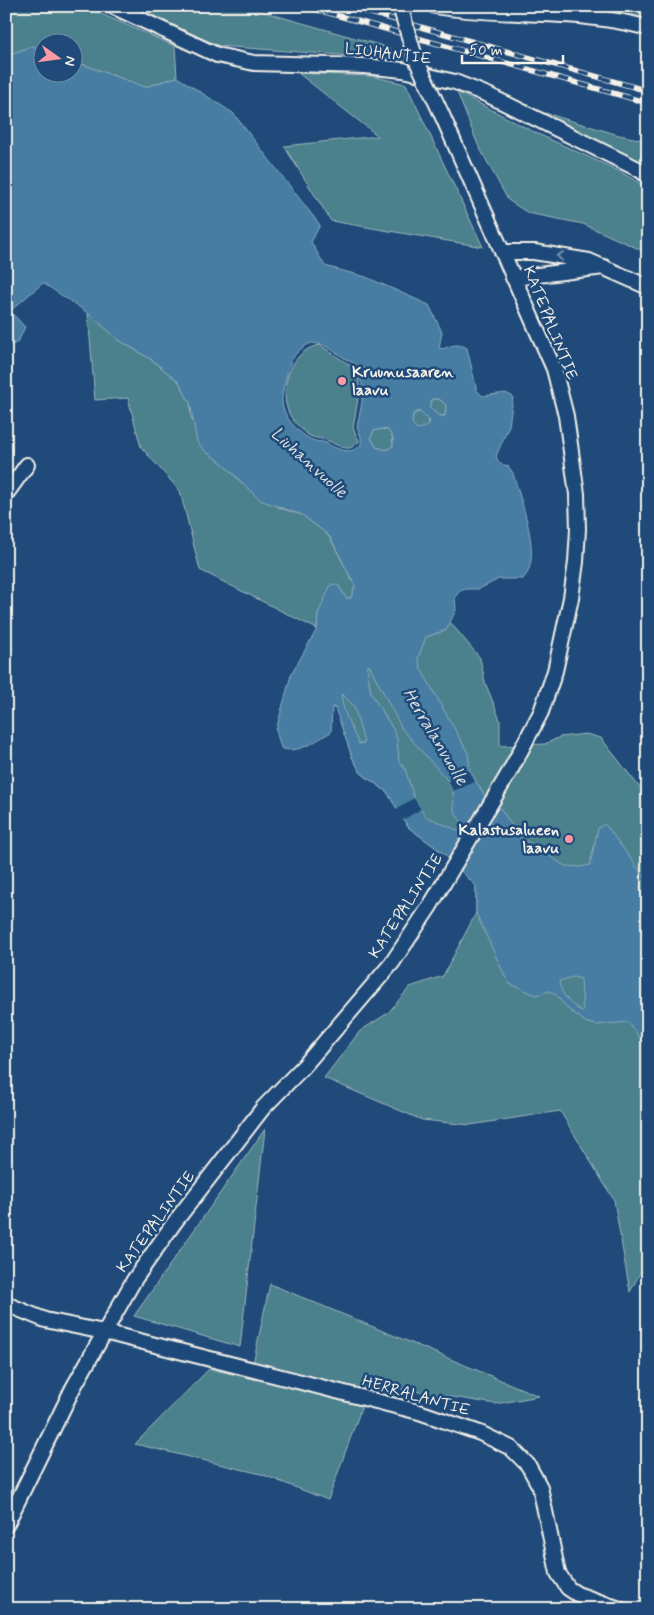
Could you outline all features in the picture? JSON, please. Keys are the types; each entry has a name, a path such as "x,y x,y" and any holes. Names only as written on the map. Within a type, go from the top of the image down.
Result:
{"street":[{"name":"LIUHANTIE","path":"112,6 217,55 254,63 364,66 403,70 455,82 488,95 640,170 648,176"},
{"name":"KATEPALINTIE","path":"6,1525 73,1388 134,1280 174,1223 263,1108 304,1066 392,964 430,906 510,771 541,712 555,671 571,598 578,529 577,494 566,416 554,369 415,57 400,6"},
{"path":"435,6 465,12 621,20 648,28"},
{"path":"502,252 543,254 589,260 648,287"},
{"path":"513,278 607,267"},
{"path":"6,494 27,465"},
{"name":"HERRALANTIE","path":"6,1304 45,1320 104,1332 419,1412 480,1433 510,1448 528,1465 540,1487 558,1573 568,1588 577,1594 620,1609"}],"green space":[{"path":"6,6 83,6 175,46 177,77 145,87 82,64 82,32 32,32 32,46 6,56"},
{"path":"131,6 243,6 390,48 394,59 219,46"},
{"path":"583,6 648,6 648,21 597,7"},
{"path":"298,73 371,76 406,84 483,247 331,221 284,146 378,136"},
{"path":"457,92 538,134 617,170 648,188 648,253 583,224 528,213 508,200 478,145"},
{"path":"538,111 619,135 648,141 648,175"},
{"path":"88,313 119,340 152,360 179,382 190,402 191,417 206,452 220,461 241,482 280,508 302,515 330,538 355,586 351,598 346,598 338,585 318,614 317,629 200,570 180,491 141,447 128,398 95,400"},
{"path":"320,345 351,366 359,380 359,393 353,428 359,441 352,447 344,448 327,440 310,436 293,420 288,410 285,399 285,387 293,364 309,348"},
{"path":"432,399 439,399 446,405 445,416 439,416 429,407"},
{"path":"420,412 426,415 429,421 426,427 420,430 414,427 411,421 414,415"},
{"path":"381,429 392,433 393,446 386,450 376,447 371,438 373,431"},
{"path":"450,622 480,658 485,682 500,720 500,746 545,744 560,737 586,734 601,738 648,798 648,1258 630,1292 614,1200 560,1111 470,1125 422,1120 324,1078 360,1031 388,1013 410,987 443,976 476,913 476,886 443,853 408,827 387,792 361,773 352,757 337,710 332,707 367,648 426,637 446,630"},
{"path":"265,1129 240,1347 134,1316"},
{"path":"270,1284 539,1396 496,1404 370,1384 328,1500 261,1474 135,1444 209,1369 250,1378"}],"water":[{"path":"32,46 32,82 82,82 82,64 145,87 177,77 233,113 320,225 311,242 325,266 366,277 429,305 442,332 439,348 443,349 458,345 467,348 477,391 483,396 506,393 513,397 509,426 496,456 499,463 508,466 513,473 525,513 531,543 531,557 529,570 523,579 499,579 479,589 460,591 455,597 456,610 446,630 426,637 418,658 421,669 468,753 470,771 486,798 500,808 520,837 565,866 580,867 590,865 598,828 605,824 646,879 641,883 640,889 648,898 648,1017 644,1018 648,1033 648,1049 628,1022 597,1025 587,1023 568,1009 555,994 549,991 536,995 508,983 476,913 476,886 443,853 408,827 387,792 361,773 352,757 335,708 332,707 331,732 301,748 287,750 281,748 276,730 291,675 317,629 318,614 331,584 338,585 346,598 351,598 355,586 330,537 302,515 260,500 220,461 206,452 197,442 190,403 179,382 152,360 119,340 88,313 43,283 10,311 25,327 18,342 6,348 6,56","holes":["311,343 324,345 356,364 362,384 362,402 357,427 361,437 361,445 357,448 348,451 325,442 310,439 296,428 285,413 282,395 288,369 295,355","432,399 439,399 446,405 445,416 439,416 429,407","419,411 430,421 428,426 417,429 412,423 413,414","388,430 393,438 393,446 386,450 376,447 371,438 373,431","369,665 402,729 448,781 453,791 454,811 464,826 464,830 459,831 425,816 414,798 405,769 399,761 397,739 393,729 371,693 367,667","342,694 354,706 364,743 359,744 342,699","573,977 581,979 583,1012 567,1000 559,981"]}],"pier":[{"path":"470,771 475,782 453,791 448,781"},
{"path":"414,798 421,809 403,820 396,809"}],"railway":[{"path":"304,6 648,103"},
{"path":"346,6 648,91"}],"place":[{"name":"Kruunusaaren laavu","path":"342,381"},
{"name":"Kalastusalueen laavu","path":"569,839"}],"water label":[{"name":"Liuhanvuolle","path":"309,463"},
{"name":"Herralanvuolle","path":"435,737"}]}
